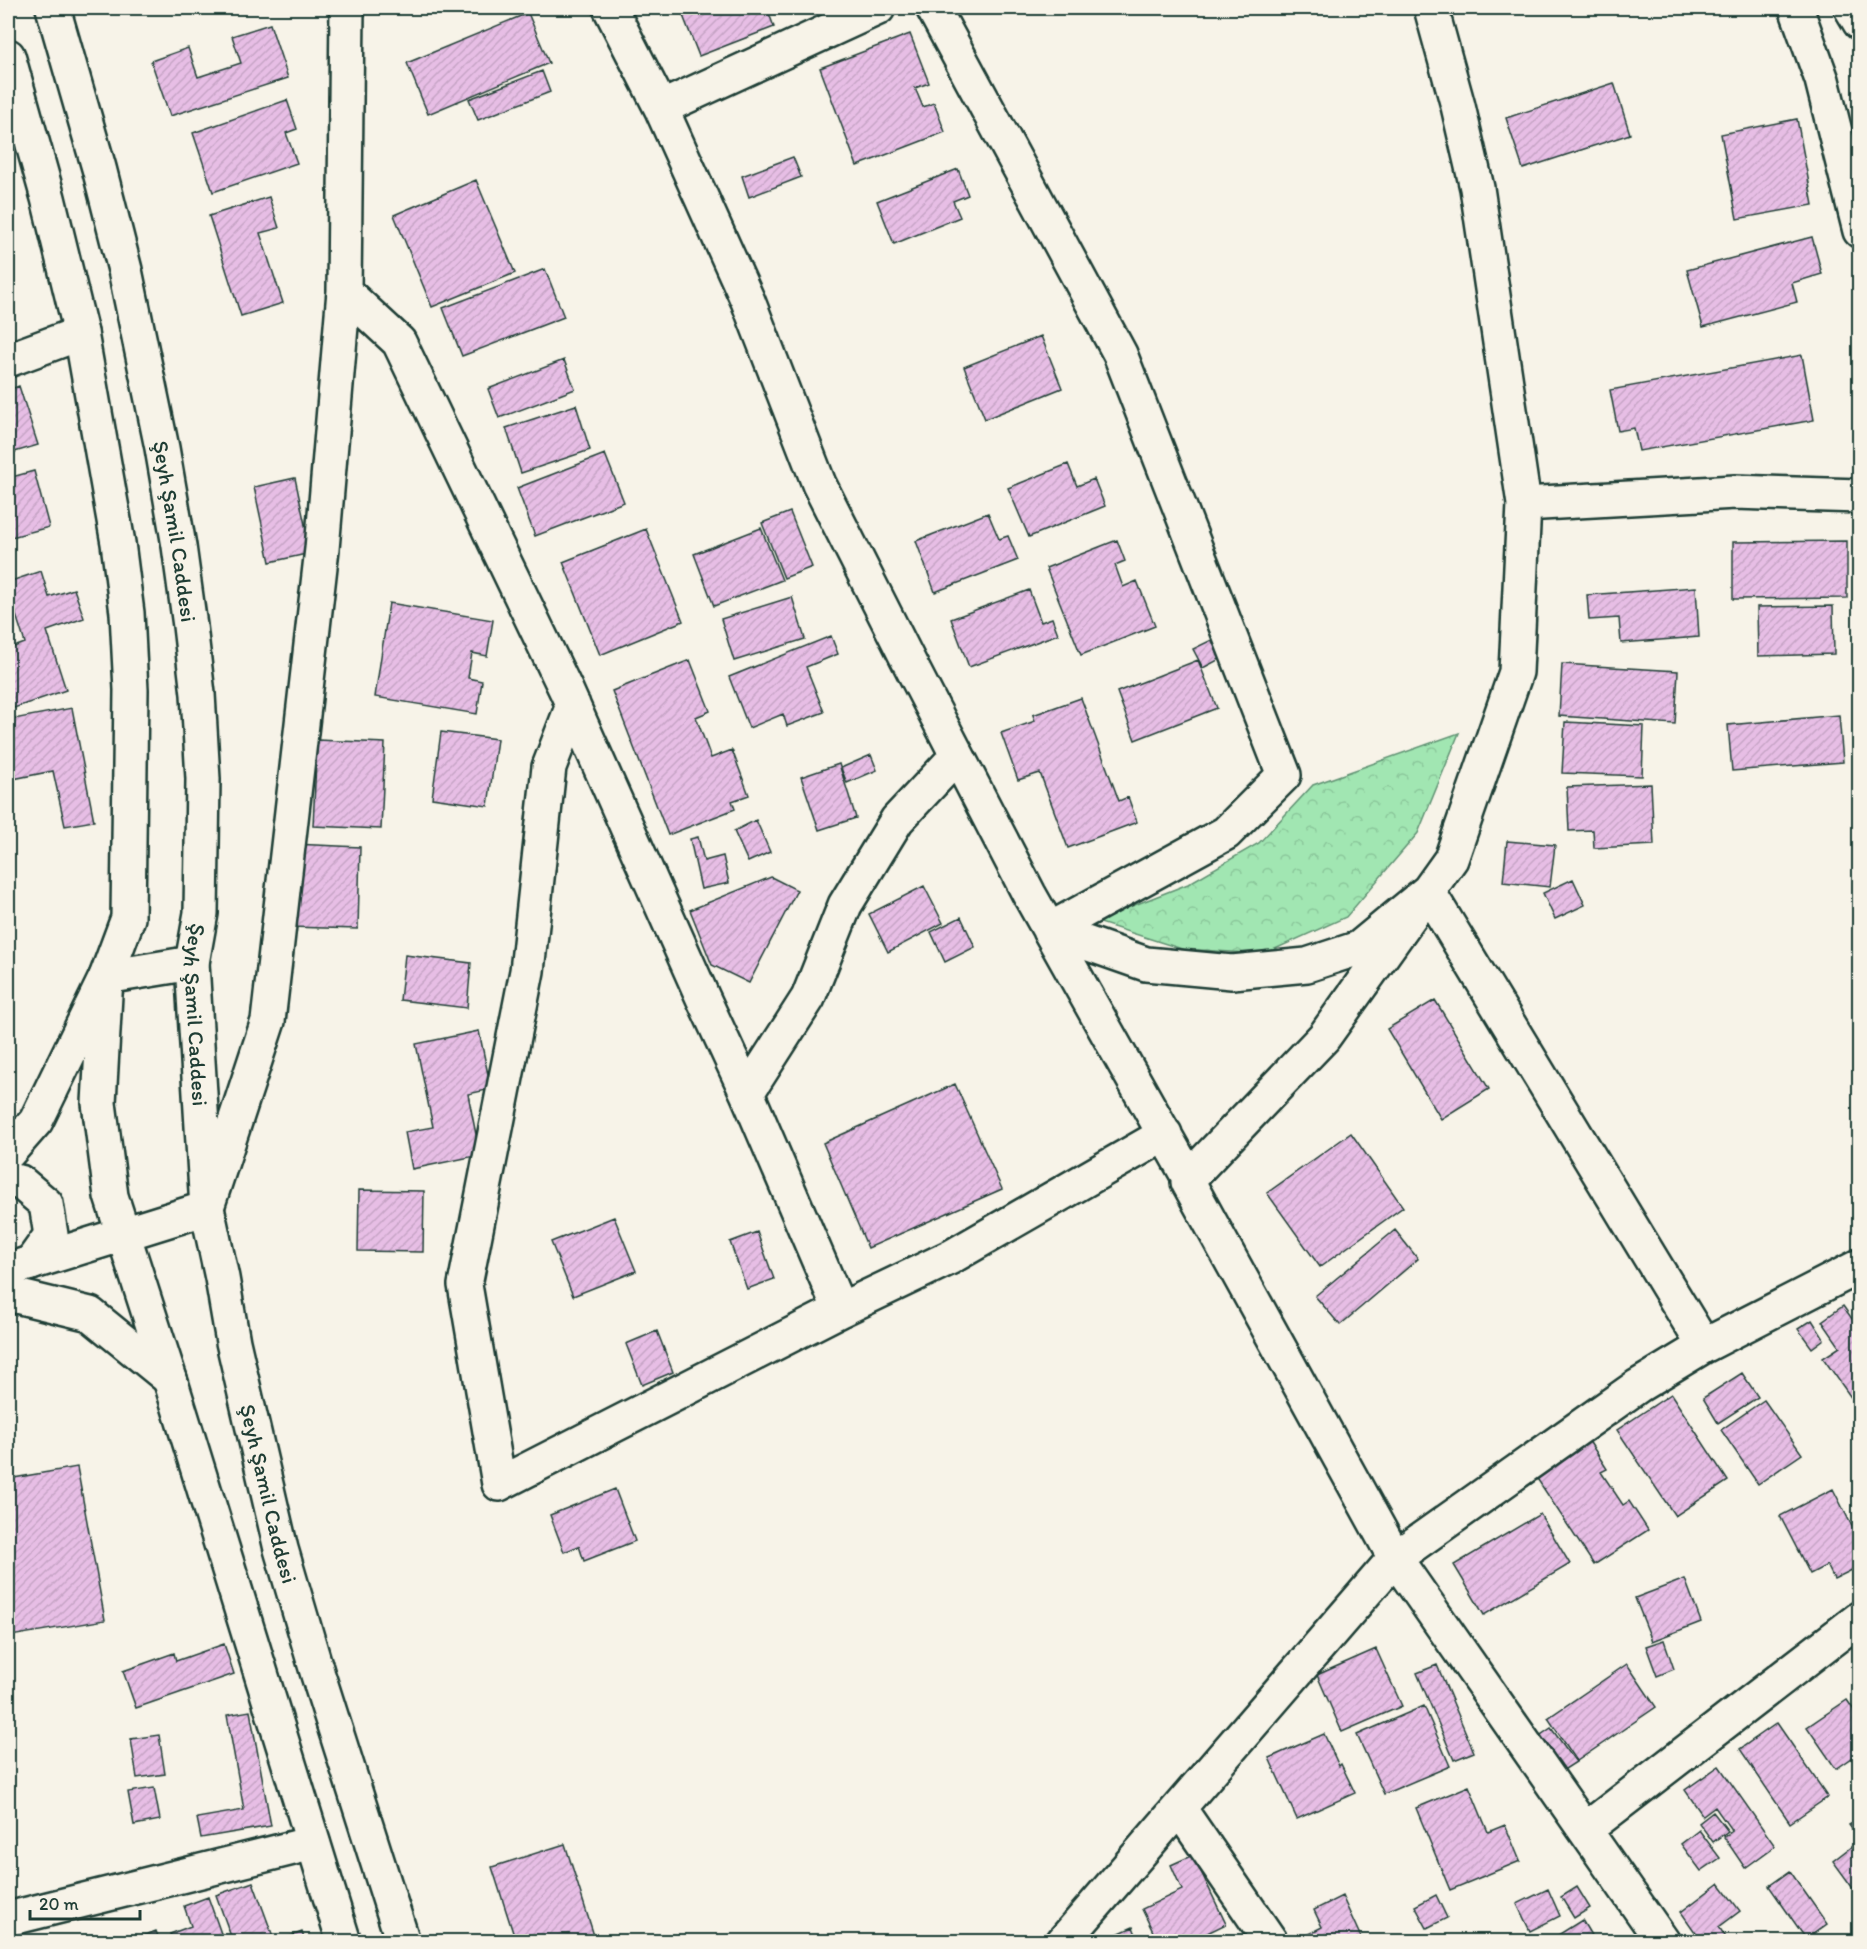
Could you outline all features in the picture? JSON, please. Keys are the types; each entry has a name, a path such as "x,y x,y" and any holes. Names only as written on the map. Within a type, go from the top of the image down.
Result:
{"street":[{"name":"Şeyh Şamil Caddesi","path":"53,8 126,270 179,546 198,694 203,779 201,913 192,963 207,1208 233,1342 281,1549 318,1675 403,1941"},
{"path":"19,1267 207,1208 268,1021 322,549 344,291 347,8"},
{"path":"610,8 661,108 748,301 819,484 957,756 1049,930 1165,1134 1189,1178 1188,1182 1395,1558 1663,1941"},
{"path":"661,108 878,8"},
{"path":"933,8 1120,354 1284,775 1226,833 1049,930"},
{"path":"1189,1178 1324,1037 1451,859 1516,672 1524,504 1477,188 1458,106 1431,8"},
{"path":"1796,8 1822,80 1860,231"},
{"path":"1851,8 1860,23"},
{"path":"8,56 48,198 81,333 118,543 127,613 131,690 129,918 106,977 36,1121 8,1153"},
{"path":"344,291 399,342 573,705 747,1093 840,1310"},
{"path":"8,360 81,333"},
{"path":"1524,504 1735,492 1860,496"},
{"path":"573,705 549,767 527,971 465,1285 499,1484 840,1310 951,1257 1165,1134"},
{"path":"747,1093 808,998 845,905 897,820 957,756"},
{"path":"1049,930 1146,964 1232,972 1307,965 1359,948 1428,891"},
{"path":"1428,891 1704,1346"},
{"path":"106,977 192,963"},
{"path":"106,977 99,1103 111,1196 344,1941"},
{"path":"8,1181 20,1182 46,1204 51,1235 19,1267"},
{"path":"1063,1941 1395,1558 1638,1386 1704,1346 1860,1266"},
{"path":"8,1294 90,1314 170,1379"},
{"path":"1585,1830 1860,1618"},
{"path":"1179,1808 1270,1941"},
{"path":"8,1919 314,1843"}],"green space":[{"path":"1459,733 1418,833 1346,917 1264,954 1182,949 1094,921 1188,884 1259,843 1313,785"}],"building":[{"path":"680,8 767,8 774,27 699,56"},
{"path":"528,13 549,63 428,114 407,63"},
{"path":"270,24 288,78 170,116 151,61 188,48 198,77 241,63 232,36"},
{"path":"910,34 929,83 915,88 923,107 934,103 945,132 857,166 820,68"},
{"path":"542,71 550,92 478,120 469,99"},
{"path":"1614,83 1630,134 1523,169 1506,118"},
{"path":"287,100 297,129 286,133 297,163 213,192 193,133"},
{"path":"1797,119 1813,205 1737,219 1721,134"},
{"path":"793,157 801,177 749,197 742,176"},
{"path":"958,169 968,195 953,201 960,217 894,244 877,201"},
{"path":"476,180 515,273 432,307 394,215"},
{"path":"269,197 279,228 260,233 283,303 241,316 209,216"},
{"path":"1812,237 1822,274 1792,283 1797,302 1703,327 1687,270"},
{"path":"545,269 564,317 462,356 443,308"},
{"path":"1041,336 1062,388 985,419 964,367"},
{"path":"1802,355 1814,420 1639,451 1634,428 1618,431 1610,390"},
{"path":"564,360 575,389 499,418 488,389"},
{"path":"19,386 38,445 8,454 8,390"},
{"path":"576,405 590,450 521,473 506,428"},
{"path":"605,454 624,502 535,536 517,488"},
{"path":"1068,464 1077,486 1094,479 1105,506 1029,537 1008,488"},
{"path":"34,471 49,527 8,538 8,478"},
{"path":"295,478 311,553 270,562 254,487"},
{"path":"790,512 812,567 784,578 762,523"},
{"path":"988,513 999,539 1008,536 1018,560 935,592 916,541"},
{"path":"761,528 782,580 714,606 694,554"},
{"path":"646,529 683,621 600,655 563,562"},
{"path":"1117,540 1125,561 1115,565 1123,587 1137,581 1155,626 1081,655 1046,568"},
{"path":"1847,541 1847,598 1733,599 1733,542"},
{"path":"41,571 49,597 74,589 84,618 47,631 66,690 8,710 8,649 25,643 8,590 8,582"},
{"path":"1696,587 1699,637 1621,643 1619,618 1589,620 1587,595"},
{"path":"1029,590 1041,622 1052,618 1058,634 969,667 951,619"},
{"path":"792,597 805,639 734,661 721,619"},
{"path":"389,603 493,620 487,656 472,653 468,678 482,681 477,714 375,697"},
{"path":"1833,606 1834,654 1758,656 1757,607"},
{"path":"1226,633 1235,651 1203,668 1193,649"},
{"path":"831,636 838,654 806,667 824,712 787,726 783,714 749,728 729,677"},
{"path":"690,660 710,711 696,717 711,758 732,750 749,795 732,801 735,809 668,835 612,691"},
{"path":"1198,660 1217,708 1135,740 1117,692"},
{"path":"1562,664 1678,671 1675,724 1559,716"},
{"path":"1081,698 1119,801 1128,797 1137,822 1068,848 1040,773 1018,780 1001,733 1035,721 1033,715"},
{"path":"72,708 94,821 65,826 53,771 8,780 8,720"},
{"path":"1839,715 1843,762 1732,771 1728,725"},
{"path":"1565,722 1644,726 1642,776 1562,773"},
{"path":"441,732 497,739 488,806 432,798"},
{"path":"317,740 385,743 381,829 313,826"},
{"path":"871,755 877,770 847,783 841,768"},
{"path":"839,764 856,818 819,830 801,777"},
{"path":"1651,784 1654,845 1594,848 1593,830 1569,831 1567,787"},
{"path":"756,820 770,852 748,862 734,831"},
{"path":"698,837 704,861 723,856 729,883 701,889 690,839"},
{"path":"1507,841 1555,845 1550,887 1503,882"},
{"path":"293,844 360,847 358,929 290,927"},
{"path":"771,877 797,890 749,983 712,965 690,910"},
{"path":"1573,879 1585,905 1555,919 1543,893"},
{"path":"924,886 943,923 888,952 869,914"},
{"path":"961,917 975,947 945,962 931,932"},
{"path":"405,955 471,963 467,1008 400,1000"},
{"path":"1435,1000 1489,1089 1441,1119 1387,1029"},
{"path":"479,1031 491,1089 468,1094 480,1155 412,1169 405,1132 433,1127 416,1044"},
{"path":"955,1084 1002,1189 868,1248 823,1143"},
{"path":"1351,1133 1403,1207 1320,1267 1267,1193"},
{"path":"359,1190 424,1191 423,1252 358,1251"},
{"path":"614,1217 636,1271 573,1296 551,1242"},
{"path":"1395,1230 1418,1259 1340,1325 1315,1296"},
{"path":"757,1232 774,1279 747,1289 730,1242"},
{"path":"1843,1306 1860,1330 1860,1404 1857,1406 1823,1358 1840,1347 1822,1321"},
{"path":"1812,1320 1824,1339 1812,1348 1798,1329"},
{"path":"657,1331 673,1372 642,1385 626,1344"},
{"path":"1742,1373 1758,1397 1718,1423 1703,1398"},
{"path":"1671,1394 1728,1481 1675,1516 1617,1430"},
{"path":"1764,1400 1802,1454 1758,1484 1721,1430"},
{"path":"1589,1441 1607,1469 1601,1472 1623,1505 1629,1501 1648,1530 1594,1565 1536,1477"},
{"path":"77,1467 105,1620 11,1636 8,1615 8,1479"},
{"path":"615,1489 635,1541 584,1561 579,1546 564,1552 550,1515"},
{"path":"1833,1489 1860,1542 1860,1566 1834,1579 1827,1565 1810,1574 1780,1516"},
{"path":"1540,1514 1570,1564 1484,1615 1454,1565"},
{"path":"1685,1579 1701,1622 1652,1641 1635,1598"},
{"path":"1664,1640 1674,1669 1657,1676 1646,1646"},
{"path":"224,1644 234,1674 136,1708 123,1671 174,1653 176,1661"},
{"path":"1376,1649 1402,1706 1342,1732 1317,1675"},
{"path":"1627,1664 1656,1707 1577,1761 1548,1718"},
{"path":"1437,1665 1474,1752 1454,1760 1417,1673"},
{"path":"1847,1700 1860,1719 1860,1761 1855,1756 1836,1769 1807,1727"},
{"path":"1424,1706 1450,1766 1384,1794 1357,1735"},
{"path":"250,1711 271,1826 201,1838 197,1818 244,1810 227,1715"},
{"path":"1777,1723 1828,1797 1790,1823 1740,1749"},
{"path":"1551,1728 1576,1762 1562,1771 1538,1737"},
{"path":"1324,1734 1355,1793 1297,1819 1269,1758"},
{"path":"159,1735 165,1774 137,1778 131,1739"},
{"path":"1719,1766 1775,1846 1745,1868 1724,1837 1732,1831 1715,1807 1703,1816 1685,1790"},
{"path":"1469,1786 1488,1832 1505,1825 1520,1861 1450,1890 1416,1808"},
{"path":"154,1788 160,1820 134,1825 128,1792"},
{"path":"1713,1812 1728,1831 1713,1842 1699,1823"},
{"path":"1860,1818 1860,1840 1849,1825"},
{"path":"1699,1830 1720,1858 1701,1871 1681,1844"},
{"path":"1856,1843 1860,1848 1860,1898 1833,1861"},
{"path":"565,1844 596,1942 516,1942 492,1867"},
{"path":"1193,1855 1226,1924 1189,1942 1158,1942 1142,1909 1182,1890 1171,1865"},
{"path":"1790,1871 1827,1924 1806,1939 1769,1886"},
{"path":"253,1882 275,1942 233,1942 216,1895"},
{"path":"1719,1883 1740,1911 1719,1927 1729,1942 1702,1942 1681,1912"},
{"path":"1577,1887 1590,1908 1574,1918 1561,1897"},
{"path":"1548,1889 1560,1916 1530,1931 1517,1904"},
{"path":"1436,1895 1447,1918 1427,1928 1415,1906"},
{"path":"1342,1896 1363,1942 1293,1942 1322,1927 1314,1910"},
{"path":"208,1897 224,1942 173,1942 170,1934 191,1926 184,1906"},
{"path":"1582,1920 1595,1942 1547,1942"},
{"path":"1133,1927 1139,1942 1099,1942"},
{"path":"156,1931 160,1942 127,1942"},
{"path":"302,1932 305,1942 280,1942 280,1940"}]}
